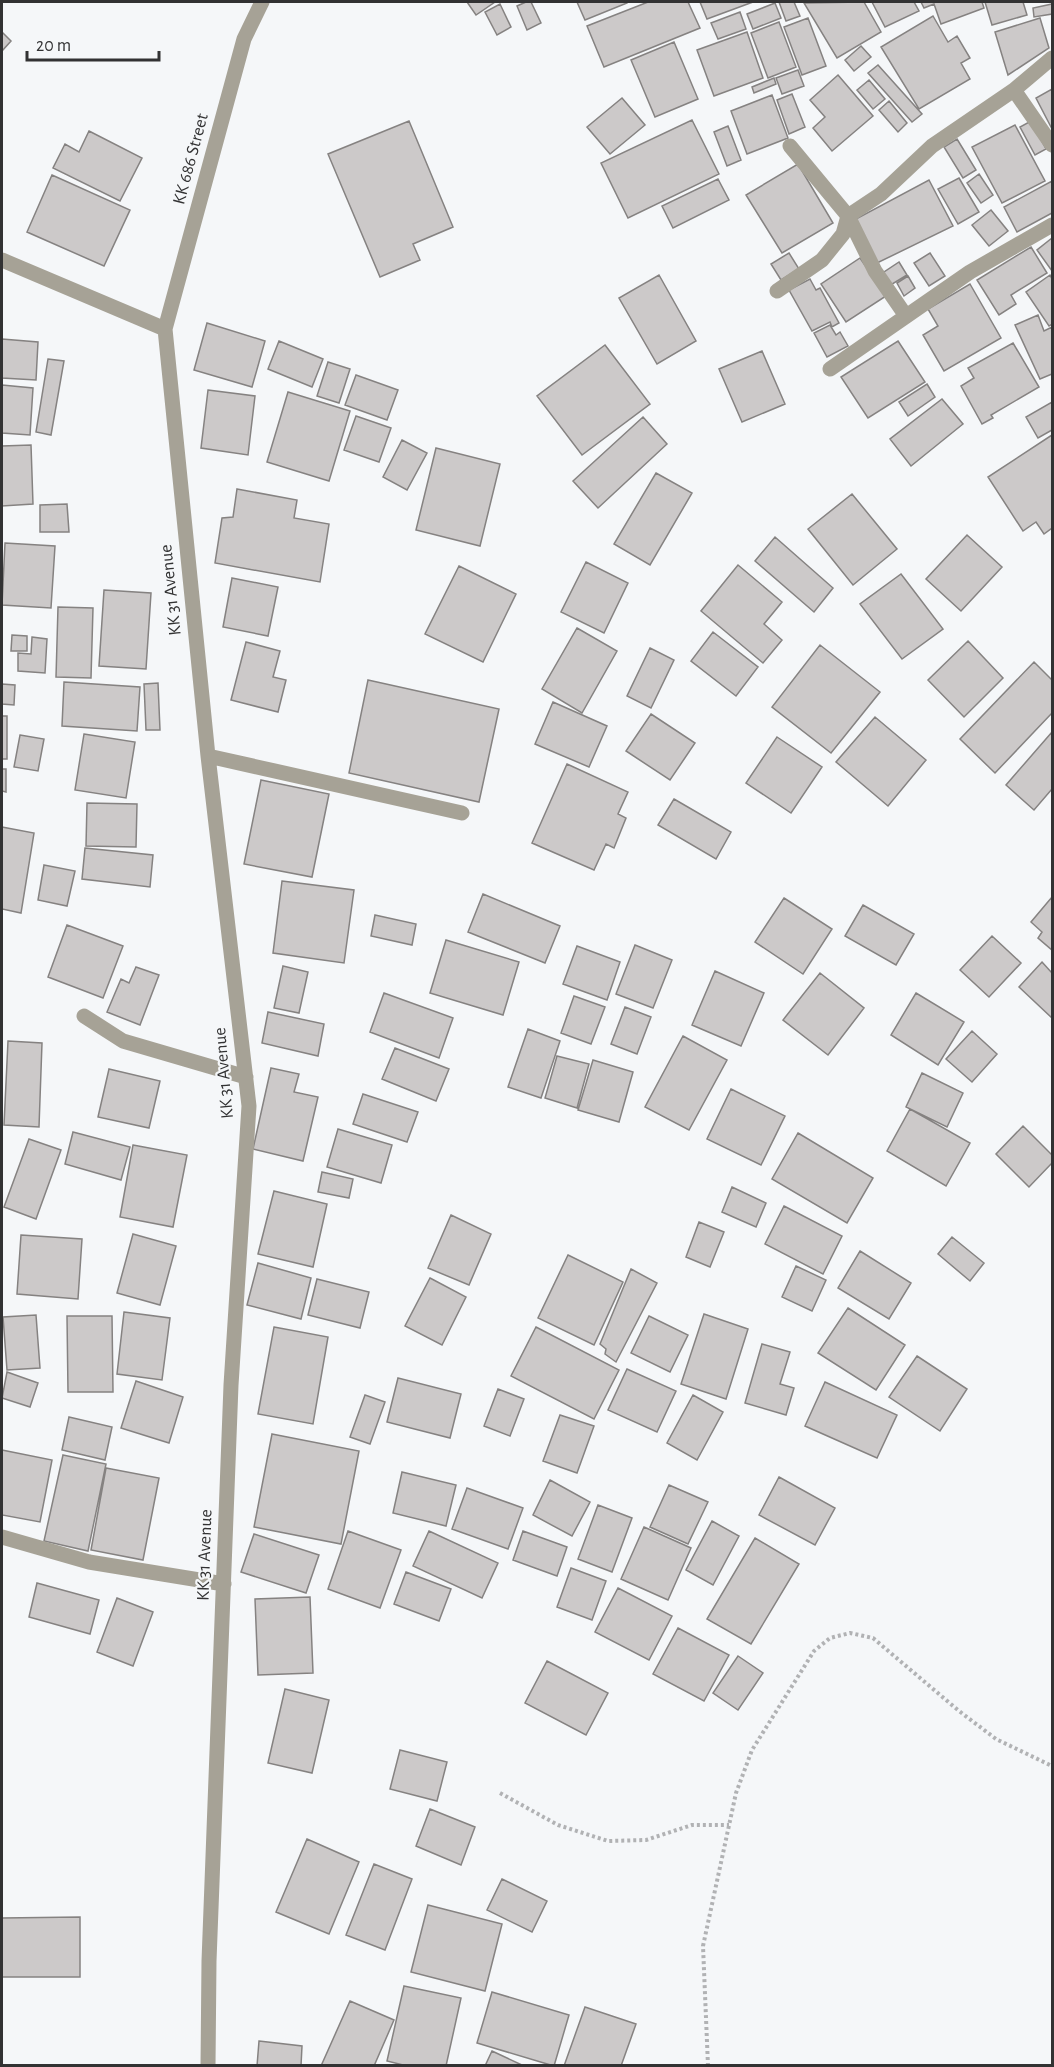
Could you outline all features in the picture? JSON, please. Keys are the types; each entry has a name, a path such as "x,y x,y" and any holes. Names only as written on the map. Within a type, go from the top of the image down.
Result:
{"street":[{"name":"KK 686 Street","path":"165,329 244,39 262,2"},
{"path":"777,291 822,260 843,234 848,216 881,194 918,162 932,146 1014,90 1053,58"},
{"path":"1014,90 1053,145"},
{"path":"790,146 848,216 875,271 906,316"},
{"path":"830,369 970,272 1053,225"},
{"path":"2,260 165,329"},
{"name":"KK 31 Avenue","path":"165,329 208,756 249,1106 231,1385 209,1961 208,2066"},
{"path":"208,756 462,813"},
{"path":"84,1016 123,1041 246,1077"},
{"path":"2,1537 89,1562 224,1584"}],"path":[{"path":"708,2066 703,1946 736,1793 752,1750 814,1651 830,1638 850,1634 873,1638 996,1739 1053,1766"},
{"path":"500,1793 558,1825 608,1841 646,1840 692,1825 729,1825"}],"building":[{"path":"467,2 495,2 476,15"},
{"path":"531,2 541,23 527,30 517,6"},
{"path":"577,2 627,2 627,3 585,20"},
{"path":"648,2 688,2 700,28 604,67 587,26"},
{"path":"700,2 753,2 707,19"},
{"path":"779,2 794,2 800,16 786,21"},
{"path":"864,2 881,32 837,58 804,3"},
{"path":"872,2 914,2 919,11 885,27"},
{"path":"921,2 982,2 984,8 941,24 934,4 924,8"},
{"path":"985,2 1023,2 1027,15 992,25"},
{"path":"775,3 781,18 753,29 747,14"},
{"path":"500,4 511,27 497,35 485,12"},
{"path":"1052,4 1052,14 1034,17 1033,8"},
{"path":"740,12 746,29 718,39 711,23"},
{"path":"933,16 948,42 957,36 970,58 961,63 970,79 919,109 881,47"},
{"path":"808,18 826,66 802,75 784,27"},
{"path":"1040,18 1049,48 1008,75 995,32"},
{"path":"779,22 796,67 768,78 751,33"},
{"path":"2,32 11,41 2,51"},
{"path":"747,32 763,78 714,96 697,50"},
{"path":"674,42 698,99 655,117 631,60"},
{"path":"861,46 871,57 854,71 845,60"},
{"path":"878,65 922,114 912,122 868,73"},
{"path":"798,70 804,86 782,94 776,78"},
{"path":"838,75 873,116 832,151 813,128 825,117 810,100"},
{"path":"774,78 776,84 754,93 752,87"},
{"path":"869,80 885,99 873,109 857,90"},
{"path":"1052,89 1052,129 1036,98"},
{"path":"792,94 805,127 789,134 777,100"},
{"path":"772,95 788,138 747,154 731,111"},
{"path":"622,98 645,125 610,154 587,127"},
{"path":"889,101 907,123 898,132 879,110"},
{"path":"692,120 719,174 628,218 601,163"},
{"path":"409,121 453,227 413,244 420,260 380,277 328,154"},
{"path":"1031,121 1046,149 1035,155 1020,127"},
{"path":"1015,125 1045,181 1002,203 972,147"},
{"path":"728,126 741,160 727,166 714,132"},
{"path":"89,131 142,158 120,201 53,168 65,144 79,152"},
{"path":"957,139 976,170 963,178 944,147"},
{"path":"798,164 833,223 782,253 746,195"},
{"path":"979,174 993,195 981,203 967,183"},
{"path":"52,175 130,210 104,266 27,232"},
{"path":"959,178 979,212 958,224 938,189"},
{"path":"718,179 729,200 673,228 662,206"},
{"path":"929,180 953,226 877,263 854,220"},
{"path":"1052,181 1052,213 1017,232 1004,207"},
{"path":"991,210 1008,231 989,246 972,225"},
{"path":"1052,238 1052,271 1037,250"},
{"path":"1031,247 1047,273 1011,295 1016,304 999,315 977,280"},
{"path":"789,253 799,269 781,280 771,264"},
{"path":"930,253 945,276 929,286 914,263"},
{"path":"860,258 886,296 846,322 821,284"},
{"path":"899,262 907,275 889,286 881,274"},
{"path":"659,275 696,341 657,364 619,298"},
{"path":"1050,275 1052,279 1052,324 1049,326 1026,292"},
{"path":"908,276 915,288 904,296 897,283"},
{"path":"810,279 816,290 820,288 839,323 832,327 830,322 812,331 789,290"},
{"path":"970,284 1001,338 944,371 923,335 938,326 928,309"},
{"path":"1038,315 1044,331 1052,327 1052,374 1040,379 1015,325"},
{"path":"207,323 265,341 252,387 194,370"},
{"path":"830,325 836,335 840,332 848,346 827,357 814,333"},
{"path":"2,339 38,342 36,380 2,378"},
{"path":"279,341 323,359 312,387 268,369"},
{"path":"898,341 925,382 868,418 841,377"},
{"path":"1013,343 1039,387 991,415 993,418 982,424 961,386 974,378 968,368"},
{"path":"605,345 650,404 582,455 537,396"},
{"path":"762,351 785,404 742,422 719,369"},
{"path":"48,359 64,361 51,435 36,432"},
{"path":"328,362 350,369 339,403 317,396"},
{"path":"356,375 398,390 387,420 345,405"},
{"path":"927,384 935,397 908,416 899,402"},
{"path":"2,385 33,388 30,435 2,433"},
{"path":"208,390 255,396 248,455 201,448"},
{"path":"288,392 350,411 329,481 267,462"},
{"path":"942,399 963,424 911,466 890,439"},
{"path":"1052,402 1052,430 1038,438 1026,417"},
{"path":"356,416 391,428 379,462 344,450"},
{"path":"643,417 667,444 598,508 573,481"},
{"path":"1052,435 1052,528 1044,534 1036,522 1023,531 988,477"},
{"path":"402,440 427,453 407,490 383,477"},
{"path":"31,445 33,504 2,506 2,446"},
{"path":"436,448 500,464 480,546 416,530"},
{"path":"656,473 692,493 650,565 614,544"},
{"path":"237,489 297,500 294,518 329,524 320,582 215,563 222,518 233,517"},
{"path":"852,494 897,549 853,585 808,529"},
{"path":"67,504 69,532 40,532 40,505"},
{"path":"967,535 1002,567 961,611 926,579"},
{"path":"775,537 833,588 814,612 755,561"},
{"path":"5,543 55,546 51,608 2,605"},
{"path":"586,562 628,583 604,633 561,612"},
{"path":"738,565 782,602 764,624 782,640 763,663 701,611"},
{"path":"459,566 516,594 483,662 425,634"},
{"path":"901,574 943,629 902,659 860,604"},
{"path":"232,578 278,587 268,636 223,627"},
{"path":"104,590 151,593 146,669 99,666"},
{"path":"58,607 93,608 91,678 56,677"},
{"path":"577,628 617,651 582,713 542,689"},
{"path":"713,632 758,667 736,696 691,661"},
{"path":"12,635 27,636 27,651 11,651"},
{"path":"32,637 47,639 45,673 18,671 18,653 31,654"},
{"path":"968,641 1003,678 964,717 928,680"},
{"path":"246,642 280,651 273,677 286,680 278,712 231,700"},
{"path":"820,645 880,692 831,753 772,707"},
{"path":"650,648 674,660 651,708 627,696"},
{"path":"1034,662 1052,680 1052,713 995,773 960,739"},
{"path":"368,680 499,709 479,802 349,773"},
{"path":"64,682 140,687 137,731 62,726"},
{"path":"158,683 160,730 146,730 144,684"},
{"path":"2,684 15,685 14,705 2,704"},
{"path":"553,702 607,726 589,767 535,744"},
{"path":"651,714 695,743 670,780 626,751"},
{"path":"2,716 7,716 7,759 2,759"},
{"path":"875,717 926,760 888,806 836,762"},
{"path":"1052,732 1052,789 1034,810 1006,785"},
{"path":"84,734 135,742 126,798 75,790"},
{"path":"20,735 44,739 38,771 14,767"},
{"path":"777,737 822,767 791,813 746,783"},
{"path":"567,764 628,792 618,814 626,818 614,848 606,844 594,870 532,843"},
{"path":"2,769 6,769 6,792 2,791"},
{"path":"261,780 329,794 312,877 244,864"},
{"path":"674,799 731,832 716,859 658,825"},
{"path":"87,803 137,804 136,847 86,846"},
{"path":"2,827 34,833 21,913 2,909"},
{"path":"85,848 153,855 150,887 82,879"},
{"path":"44,865 75,871 67,906 38,900"},
{"path":"282,881 354,890 344,963 273,953"},
{"path":"483,894 560,926 545,963 468,932"},
{"path":"1052,897 1052,950 1038,938 1042,932 1031,922"},
{"path":"784,898 832,929 803,974 755,942"},
{"path":"863,905 914,934 896,965 845,936"},
{"path":"375,915 416,924 412,945 371,936"},
{"path":"67,925 123,946 103,998 48,977"},
{"path":"992,936 1021,963 989,997 960,970"},
{"path":"446,940 519,962 503,1015 430,993"},
{"path":"635,945 672,960 653,1008 616,994"},
{"path":"577,946 620,962 607,1000 563,984"},
{"path":"1042,962 1052,973 1052,1018 1019,987"},
{"path":"283,966 308,972 299,1013 274,1008"},
{"path":"136,967 159,975 140,1025 107,1012 121,979 129,983"},
{"path":"715,971 764,993 741,1046 692,1025"},
{"path":"820,973 864,1008 828,1055 783,1020"},
{"path":"384,993 453,1018 439,1058 370,1032"},
{"path":"916,993 964,1022 938,1065 891,1035"},
{"path":"574,996 605,1007 591,1044 561,1033"},
{"path":"625,1007 651,1017 637,1054 611,1044"},
{"path":"268,1012 324,1024 318,1056 262,1043"},
{"path":"528,1029 560,1041 541,1098 508,1087"},
{"path":"972,1031 997,1054 972,1082 946,1059"},
{"path":"683,1036 727,1060 689,1130 645,1107"},
{"path":"8,1041 42,1043 39,1127 4,1125"},
{"path":"395,1048 449,1069 436,1101 382,1079"},
{"path":"557,1056 589,1064 577,1108 545,1098"},
{"path":"593,1060 633,1072 619,1122 578,1110"},
{"path":"271,1068 299,1074 294,1092 318,1097 303,1161 253,1149"},
{"path":"109,1069 160,1081 149,1128 98,1117"},
{"path":"922,1073 963,1093 947,1127 906,1107"},
{"path":"731,1089 785,1116 761,1165 707,1139"},
{"path":"363,1094 418,1112 407,1142 353,1124"},
{"path":"910,1109 970,1143 946,1186 887,1151"},
{"path":"1023,1126 1052,1155 1052,1163 1029,1187 996,1154"},
{"path":"338,1129 392,1145 381,1183 327,1167"},
{"path":"73,1132 130,1147 121,1180 65,1164"},
{"path":"798,1133 873,1178 847,1223 772,1179"},
{"path":"29,1139 61,1150 36,1219 4,1207"},
{"path":"133,1145 187,1155 173,1227 120,1217"},
{"path":"322,1172 353,1179 349,1198 318,1192"},
{"path":"732,1187 766,1203 756,1227 722,1212"},
{"path":"274,1191 327,1204 313,1267 258,1254"},
{"path":"784,1206 842,1236 823,1274 765,1244"},
{"path":"451,1215 491,1234 469,1285 428,1268"},
{"path":"699,1222 724,1232 710,1267 686,1257"},
{"path":"133,1234 176,1246 160,1305 117,1293"},
{"path":"21,1235 82,1239 78,1299 17,1294"},
{"path":"952,1237 984,1263 970,1281 938,1254"},
{"path":"860,1251 911,1283 889,1319 838,1288"},
{"path":"568,1255 623,1282 594,1345 538,1318"},
{"path":"258,1263 311,1278 301,1319 247,1305"},
{"path":"796,1266 826,1280 812,1311 782,1297"},
{"path":"631,1269 657,1283 616,1362 605,1354 606,1349 600,1344"},
{"path":"430,1278 466,1297 442,1345 405,1326"},
{"path":"317,1279 369,1292 360,1328 308,1315"},
{"path":"848,1308 905,1345 876,1390 818,1353"},
{"path":"124,1312 170,1318 162,1380 117,1374"},
{"path":"704,1314 748,1329 726,1399 681,1384"},
{"path":"36,1315 40,1368 7,1370 3,1317"},
{"path":"67,1316 112,1316 113,1392 68,1392"},
{"path":"649,1316 688,1335 670,1372 631,1353"},
{"path":"274,1327 328,1337 313,1424 258,1414"},
{"path":"536,1327 619,1370 594,1419 511,1376"},
{"path":"762,1344 790,1352 780,1384 794,1388 786,1415 745,1403"},
{"path":"917,1356 967,1389 940,1431 889,1397"},
{"path":"627,1369 676,1391 657,1432 608,1410"},
{"path":"7,1372 38,1383 30,1407 2,1398"},
{"path":"398,1378 461,1394 450,1438 387,1422"},
{"path":"136,1381 183,1397 169,1443 121,1428"},
{"path":"825,1382 897,1415 877,1458 805,1426"},
{"path":"498,1389 524,1399 510,1436 484,1426"},
{"path":"365,1395 385,1402 370,1444 350,1437"},
{"path":"693,1395 723,1412 697,1460 667,1443"},
{"path":"560,1415 594,1426 577,1473 543,1461"},
{"path":"69,1417 112,1427 105,1460 62,1450"},
{"path":"272,1434 359,1451 341,1544 254,1527"},
{"path":"2,1450 52,1460 40,1522 2,1515"},
{"path":"63,1455 106,1464 88,1551 44,1541"},
{"path":"106,1468 159,1478 143,1560 91,1550"},
{"path":"402,1472 456,1485 446,1526 393,1513"},
{"path":"779,1477 835,1508 815,1545 759,1515"},
{"path":"550,1480 590,1502 572,1536 533,1515"},
{"path":"669,1485 708,1502 688,1544 650,1527"},
{"path":"467,1488 523,1508 508,1549 452,1529"},
{"path":"598,1505 632,1518 612,1572 578,1559"},
{"path":"712,1521 739,1536 713,1585 686,1570"},
{"path":"644,1527 691,1548 668,1600 621,1579"},
{"path":"348,1531 401,1550 380,1608 328,1589"},
{"path":"429,1531 498,1563 482,1598 413,1566"},
{"path":"523,1531 567,1547 557,1576 513,1560"},
{"path":"254,1534 319,1555 306,1593 241,1572"},
{"path":"755,1538 799,1564 751,1644 707,1619"},
{"path":"571,1568 606,1581 592,1620 557,1607"},
{"path":"406,1572 451,1589 439,1621 394,1604"},
{"path":"37,1583 99,1600 90,1634 29,1617"},
{"path":"618,1588 672,1616 649,1660 595,1632"},
{"path":"310,1597 313,1673 258,1675 255,1599"},
{"path":"117,1598 153,1612 133,1666 97,1652"},
{"path":"678,1628 729,1655 704,1701 653,1674"},
{"path":"738,1656 763,1673 738,1710 713,1693"},
{"path":"547,1661 608,1693 586,1735 525,1703"},
{"path":"285,1689 329,1700 312,1773 268,1763"},
{"path":"400,1750 447,1762 437,1801 390,1789"},
{"path":"430,1809 475,1827 461,1865 416,1846"},
{"path":"307,1839 359,1862 329,1934 276,1912"},
{"path":"374,1864 412,1879 385,1950 346,1935"},
{"path":"502,1879 547,1901 532,1932 487,1910"},
{"path":"428,1905 502,1924 485,1991 411,1972"},
{"path":"80,1917 80,1977 2,1977 2,1918"},
{"path":"404,1986 461,1998 446,2066 407,2066 387,2061"},
{"path":"492,1992 569,2015 554,2066 477,2043"},
{"path":"350,2001 394,2020 374,2066 321,2066"},
{"path":"585,2007 636,2024 621,2066 564,2066"},
{"path":"259,2041 302,2046 301,2066 257,2066"},
{"path":"492,2051 524,2066 485,2066"}]}
